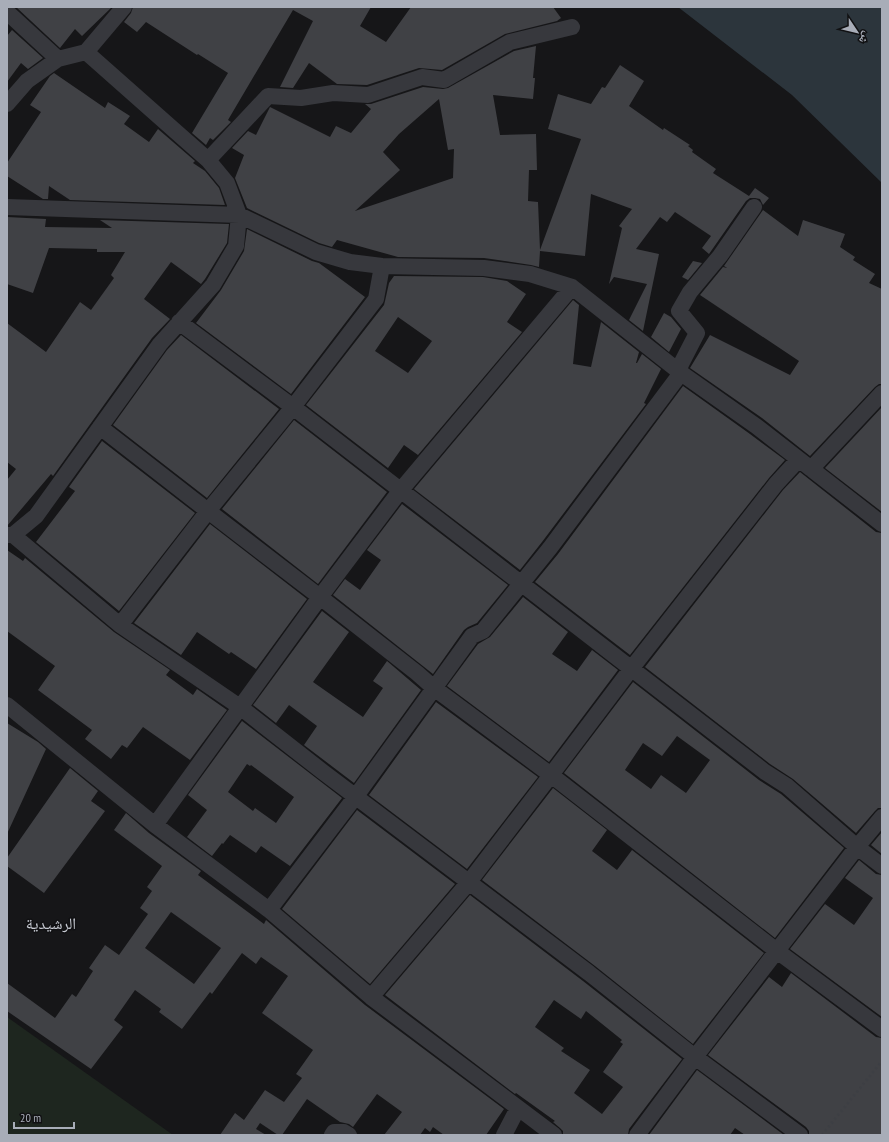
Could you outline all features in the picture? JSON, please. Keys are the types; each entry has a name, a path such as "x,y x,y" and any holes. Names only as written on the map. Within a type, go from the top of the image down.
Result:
{"street":[{"path":"7,104 27,81 58,59 86,52 124,7"},
{"path":"7,12 58,59"},
{"path":"208,160 268,96 302,98 332,93 368,95 422,77 444,80 510,42 572,27"},
{"path":"86,52 208,160 227,183 239,216 236,246 213,285 160,344 36,516 10,535 120,624 240,707 589,973 695,1057 800,1135"},
{"path":"7,207 239,216 316,252 350,262 382,266 484,268 530,274 572,287 681,373 756,426 882,524"},
{"path":"269,910 356,796 472,636 483,631 520,583 550,548 681,373 680,366 697,333 679,311 690,292 720,256 754,207"},
{"path":"120,624 208,511 293,407 376,299 382,266"},
{"path":"155,825 320,597 400,491 572,287"},
{"path":"179,322 293,407 765,772 787,786 857,847 882,866"},
{"path":"371,996 469,882 631,668 776,484 805,464 882,394"},
{"path":"100,427 320,597 434,688 551,775 777,951 882,1029"},
{"path":"7,705 155,825 269,910 371,996 554,1135"},
{"path":"637,1135 695,1057 882,816"},
{"path":"504,1135 518,1108"},
{"path":"332,1135 334,1132 344,1132 349,1135"}],"path":[{"path":"822,1135 882,1061"}],"shaded area":[{"path":"678,7 882,7 882,183 792,95"},
{"path":"7,1017 173,1135 7,1135"}],"building":[{"path":"16,7 112,7 82,36 75,29 60,48"},
{"path":"133,7 371,7 360,26 386,42 411,7 553,7 561,18 557,21 505,34 442,70 419,68 367,85 337,84 309,63 293,88 280,87 313,21 293,10 228,120 231,122 213,140 210,138 206,145 192,133 228,73 146,22 137,32 124,22 131,13"},
{"path":"12,30 43,58 28,69 21,63 7,82 7,36"},
{"path":"536,46 533,99 493,95 500,135 536,134 537,170 529,170 528,201 538,202 540,250 581,139 548,129 558,94 591,104 602,87 605,88 620,65 644,81 629,106 663,130 664,128 690,145 688,146 693,150 692,152 716,169 713,173 749,196 755,188 769,198 763,205 760,199 750,198 746,201 709,254 702,248 711,236 675,212 667,222 660,217 636,249 659,254 643,331 629,320 647,284 614,277 609,284 622,228 619,226 632,209 591,194 585,256 540,251 539,267 484,258 398,257 337,240 332,247 319,243 247,208 235,178 244,155 232,148 248,131 256,135 270,107 330,137 336,126 351,133 371,109 365,104 371,104 423,87 448,88 514,51","holes":["439,99 448,150 454,149 453,178 355,211 400,170 383,152 399,134"]},
{"path":"54,73 105,108 108,102 130,116 124,124 149,142 158,129 195,161 193,163 205,171 219,188 225,205 70,200 49,186 48,199 43,199 7,176 7,163 41,112 30,105 50,76"},
{"path":"763,210 798,236 803,220 845,234 840,247 855,257 853,260 875,274 869,283 882,289 882,384 875,387 810,456 762,418 690,368 710,335 790,375 799,361 700,295 723,267 727,268 724,266"},
{"path":"7,217 46,219 45,227 112,228 100,220 229,224 227,243 201,284 171,262 144,299 170,319 152,338 53,476 51,474 7,526 7,480 16,469 7,462 7,323 46,352 80,302 91,310 114,278 111,275 125,252 97,252 97,249 49,248 33,293 7,284"},
{"path":"247,229 319,263 365,297 291,394 196,323 221,290 244,251"},
{"path":"693,261 702,263 688,280 682,277"},
{"path":"394,276 483,277 507,281 526,294 507,322 522,332 418,455 404,445 388,468 306,405 384,305 389,283","holes":["398,317 432,341 408,373 375,351"]},
{"path":"573,300 579,305 573,364 591,367 601,322 639,352 636,363 642,354 661,369 644,403 646,404 520,570 414,489"},
{"path":"664,313 671,317 681,329 669,352 651,337"},
{"path":"181,335 279,409 207,498 113,425 167,350"},
{"path":"683,386 785,460 769,478 630,655 535,582 558,554"},
{"path":"882,407 882,512 825,468"},
{"path":"294,420 387,492 318,584 222,509"},
{"path":"102,441 195,513 119,611 36,542 75,491 69,487"},
{"path":"800,472 876,532 882,533 882,808 878,808 856,833 793,779 770,764 645,667 783,490"},
{"path":"402,504 508,585 477,623 464,630 433,674 333,595 345,579 360,590 381,560 367,550"},
{"path":"210,524 307,599 256,669 231,652 229,654 197,632 181,655 134,623"},
{"path":"7,550 23,561 25,558 114,632 170,670 166,675 193,695 197,689 227,710 190,760 143,727 127,748 122,745 111,759 85,739 92,730 38,690 55,666 7,631"},
{"path":"523,597 568,632 552,654 577,671 592,650 618,670 549,762 447,686 478,644 490,637"},
{"path":"322,611 349,632 313,682 363,717 383,688 373,681 387,661 421,690 354,783 304,745 317,726 289,705 276,723 253,705"},
{"path":"633,682 759,780 781,794 844,848 775,938 564,773","holes":["677,736 710,760 686,793 661,775 651,789 625,770 643,743 662,756"]},
{"path":"436,702 538,777 467,869 369,795"},
{"path":"242,721 342,798 290,866 261,846 256,853 230,835 212,856 187,837 207,810 188,795","holes":["247,764 250,766 251,765 294,797 276,823 255,808 253,811 228,792"]},
{"path":"7,723 38,742 46,749 7,834"},
{"path":"70,768 98,791 91,801 105,811 44,893 7,866 7,858"},
{"path":"553,788 607,830 592,851 617,870 632,850 764,953 693,1044 595,966 482,880"},
{"path":"357,810 455,884 370,984 282,909"},
{"path":"126,813 149,833 201,871 198,875 264,924 266,920 365,1005 504,1109 486,1135 444,1135 433,1127 430,1132 425,1128 420,1135 384,1135 402,1112 377,1094 353,1127 349,1124 340,1122 307,1099 282,1135 278,1135 260,1123 256,1129 266,1135 220,1135 235,1113 244,1120 265,1090 284,1102 302,1078 296,1074 313,1050 262,1013 288,976 261,957 256,964 242,953 212,994 210,992 182,1029 159,1012 161,1009 135,990 114,1020 123,1027 91,1069 7,1011 7,983 55,1018 72,994 76,997 93,971 89,968 105,945 119,955 148,914 140,908 152,891 147,887 162,866 114,830","holes":["171,912 221,948 194,984 145,948"]},
{"path":"882,832 882,854 871,845"},
{"path":"859,860 876,874 882,875 882,1017 790,949 825,904 854,925 873,898 845,878"},
{"path":"470,895 682,1059 629,1129 628,1135 563,1135 563,1131 553,1122 555,1121 516,1093 515,1094 385,995","holes":["554,1000 581,1019 586,1011 622,1040 620,1042 623,1044 603,1072 623,1087 602,1114 574,1093 590,1070 561,1051 564,1048 535,1027"]},
{"path":"791,973 876,1037 882,1038 882,1135 809,1135 809,1131 806,1127 708,1055 769,977 782,987"},
{"path":"697,1070 784,1135 745,1135 735,1128 730,1135 649,1135"}],"district":[{"name":"الرشيدية","path":"51,923"}]}
